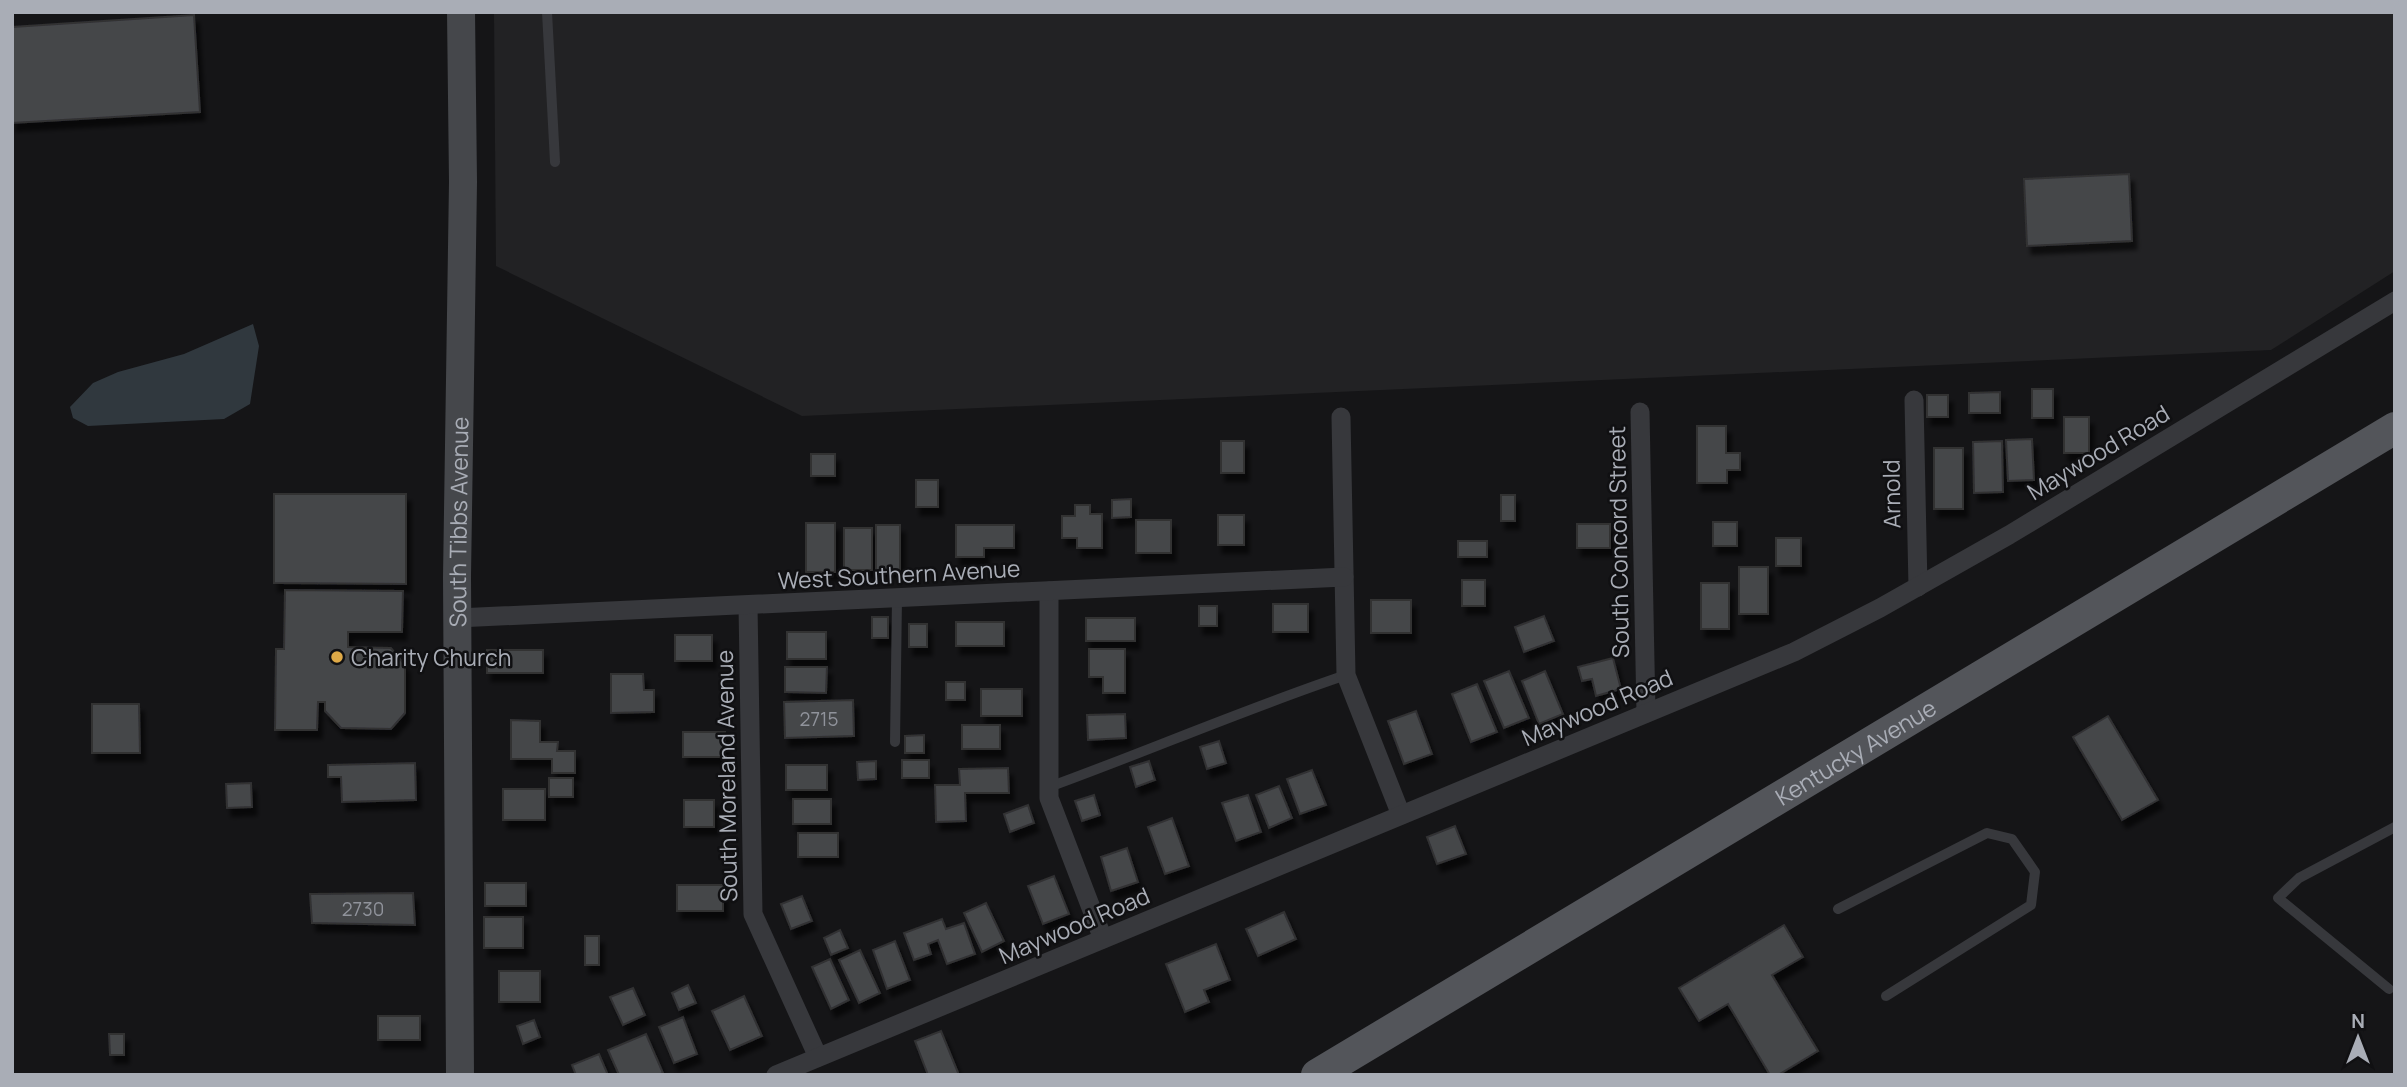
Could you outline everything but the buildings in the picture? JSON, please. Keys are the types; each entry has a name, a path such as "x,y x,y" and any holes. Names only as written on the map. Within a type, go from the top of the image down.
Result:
{"main road":[{"name":"South Tibbs Avenue","path":"460,1075 457,618 463,182 461,12"},
{"name":"Kentucky Avenue","path":"1317,1075 2395,428"}],"street":[{"name":"Maywood Road","path":"776,1075 1794,652 1870,614 2009,535 2395,301"},
{"name":"Arnold","path":"1913,400 1918,587"},
{"name":"South Concord Street","path":"1640,412 1646,713"},
{"path":"1341,417 1346,675 1401,815"},
{"name":"West Southern Avenue","path":"457,618 1344,576"},
{"path":"1049,591 1049,798 1102,939"},
{"name":"South Moreland Avenue","path":"748,605 753,914 818,1057"}],"lane":[{"path":"547,12 555,162"},
{"path":"895,742 897,598"},
{"path":"1049,787 1162,746 1287,695 1346,675"},
{"path":"2389,989 2278,898 2299,878 2395,827"},
{"path":"1838,909 1987,834 2012,839 2035,872 2031,905 1886,996"}],"shaded area":[{"path":"494,12 2395,12 2395,271 2271,350 802,416 496,266"},
{"path":"253,324 259,346 250,404 224,419 88,426 73,418 70,407 93,383 118,372 184,354"}],"place":[{"name":"Charity Church","path":"337,657"}]}
